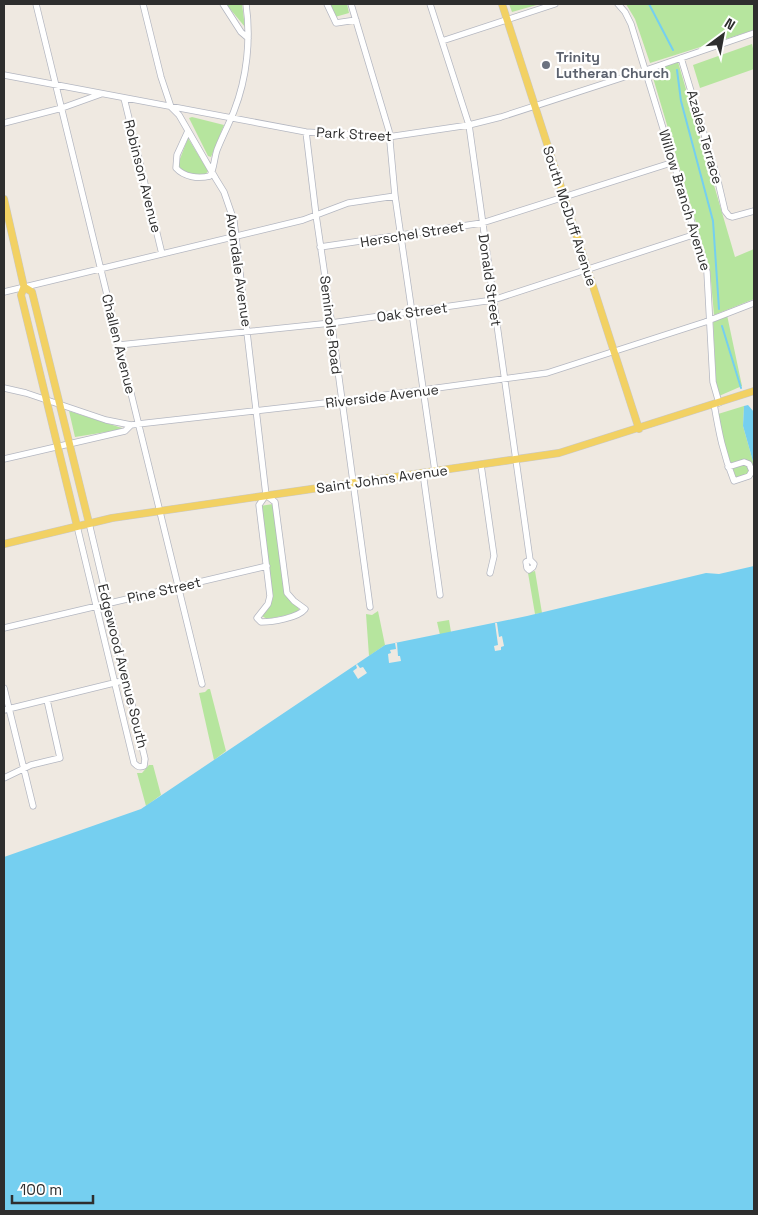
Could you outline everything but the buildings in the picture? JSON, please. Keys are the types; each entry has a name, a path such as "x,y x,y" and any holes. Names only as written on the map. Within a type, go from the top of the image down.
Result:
{"main road":[{"name":"South McDuff Avenue","path":"502,4 638,429"},
{"name":"Edgewood Avenue South","path":"4,199 24,287 21,295 77,526"},
{"name":"Edgewood Avenue South","path":"24,287 32,292 89,523"},
{"name":"Saint Johns Avenue","path":"4,544 89,523 160,510 568,452 754,392"}],"street":[{"name":"Challen Avenue","path":"36,4 101,269 135,424 160,510 202,684"},
{"name":"Avondale Avenue","path":"143,4 161,77 171,107 179,115 228,200 233,216 266,495"},
{"path":"223,4 241,32 248,38"},
{"path":"188,131 177,155 176,168 181,174 186,176 205,178 210,176 217,151 242,85 247,61 246,4"},
{"path":"327,4 336,23 356,20"},
{"path":"351,4 389,131 388,137 395,196 435,471"},
{"name":"Donald Street","path":"430,4 469,125 530,560"},
{"path":"442,41 555,4"},
{"name":"Willow Branch Avenue","path":"618,4 626,12 631,24 707,272 712,382 723,454 728,467"},
{"name":"Park Street","path":"4,75 306,132 388,137 469,125 535,106 754,33"},
{"name":"Azalea Terrace","path":"681,58 717,177 725,211 729,216 737,217 754,211"},
{"path":"4,123 62,108 103,94"},
{"name":"Robinson Avenue","path":"124,98 162,254"},
{"name":"Seminole Road","path":"306,132 370,608"},
{"name":"Herschel Street","path":"320,247 482,224 674,162"},
{"path":"4,292 303,220 348,203 395,196"},
{"name":"Oak Street","path":"119,346 332,323 493,300 696,234"},
{"name":"Riverside Avenue","path":"4,459 125,431 135,424 424,391 554,371 754,304"},
{"path":"4,388 106,420 135,424"},
{"path":"481,465 494,556 494,564 490,573"},
{"path":"423,473 440,595"},
{"path":"266,495 275,502 287,592 294,601 305,609 302,614 270,622 261,622 258,618 268,604 270,596 267,566 259,505 266,495"},
{"name":"Edgewood Avenue South","path":"77,526 134,763 136,766 141,767 144,766 145,759 89,523"},
{"name":"Pine Street","path":"4,628 267,566"},
{"path":"6,710 126,680"},
{"path":"4,688 6,710 24,768 33,806"},
{"path":"4,778 24,768 60,758 46,700"}],"green space":[{"path":"226,4 242,4 245,27"},
{"path":"329,4 347,4 349,13 335,17"},
{"path":"509,4 540,4 512,12"},
{"path":"626,4 754,4 754,30 650,63 635,19"},
{"path":"752,44 754,69 700,88 693,65"},
{"path":"678,62 735,257 754,249 754,299 714,315 710,270 651,71"},
{"path":"192,117 224,125 211,157 208,156 189,118"},
{"path":"188,138 208,171 205,175 186,172 178,164"},
{"path":"727,315 742,386 719,396 716,382 713,320"},
{"path":"744,406 743,426 754,465 754,476 737,483 724,447 718,414"},
{"path":"69,411 125,429 75,437"},
{"path":"273,504 286,595 298,606 299,610 297,613 267,619 262,616 273,598 260,506"},
{"path":"535,571 542,613 535,614 528,573"},
{"path":"378,611 385,645 369,656 366,614 372,615"},
{"path":"449,620 451,632 440,635 437,622"},
{"path":"210,689 226,751 214,760 199,693 205,692"},
{"path":"149,765 153,765 161,795 146,806 137,773 142,773"}],"water":[{"path":"748,405 754,412 754,465 743,426 744,406"},
{"path":"754,566 754,1211 4,1211 4,857 141,809 385,645 527,616 706,573 719,574"}],"pier":[{"path":"495,623 497,623 499,637 502,636 504,646 501,647 501,650 495,651 494,646 498,645"},
{"path":"395,643 397,643 398,656 400,656 401,661 389,663 388,654 391,653 390,650 396,649"},
{"path":"357,664 360,668 363,667 367,673 358,679 353,671 357,668"}],"waterway":[{"path":"649,4 673,50"},
{"path":"677,70 681,101 713,221 719,309"},
{"path":"722,326 741,388"}],"place":[{"name":"Trinity Lutheran Church","path":"546,65"}]}
